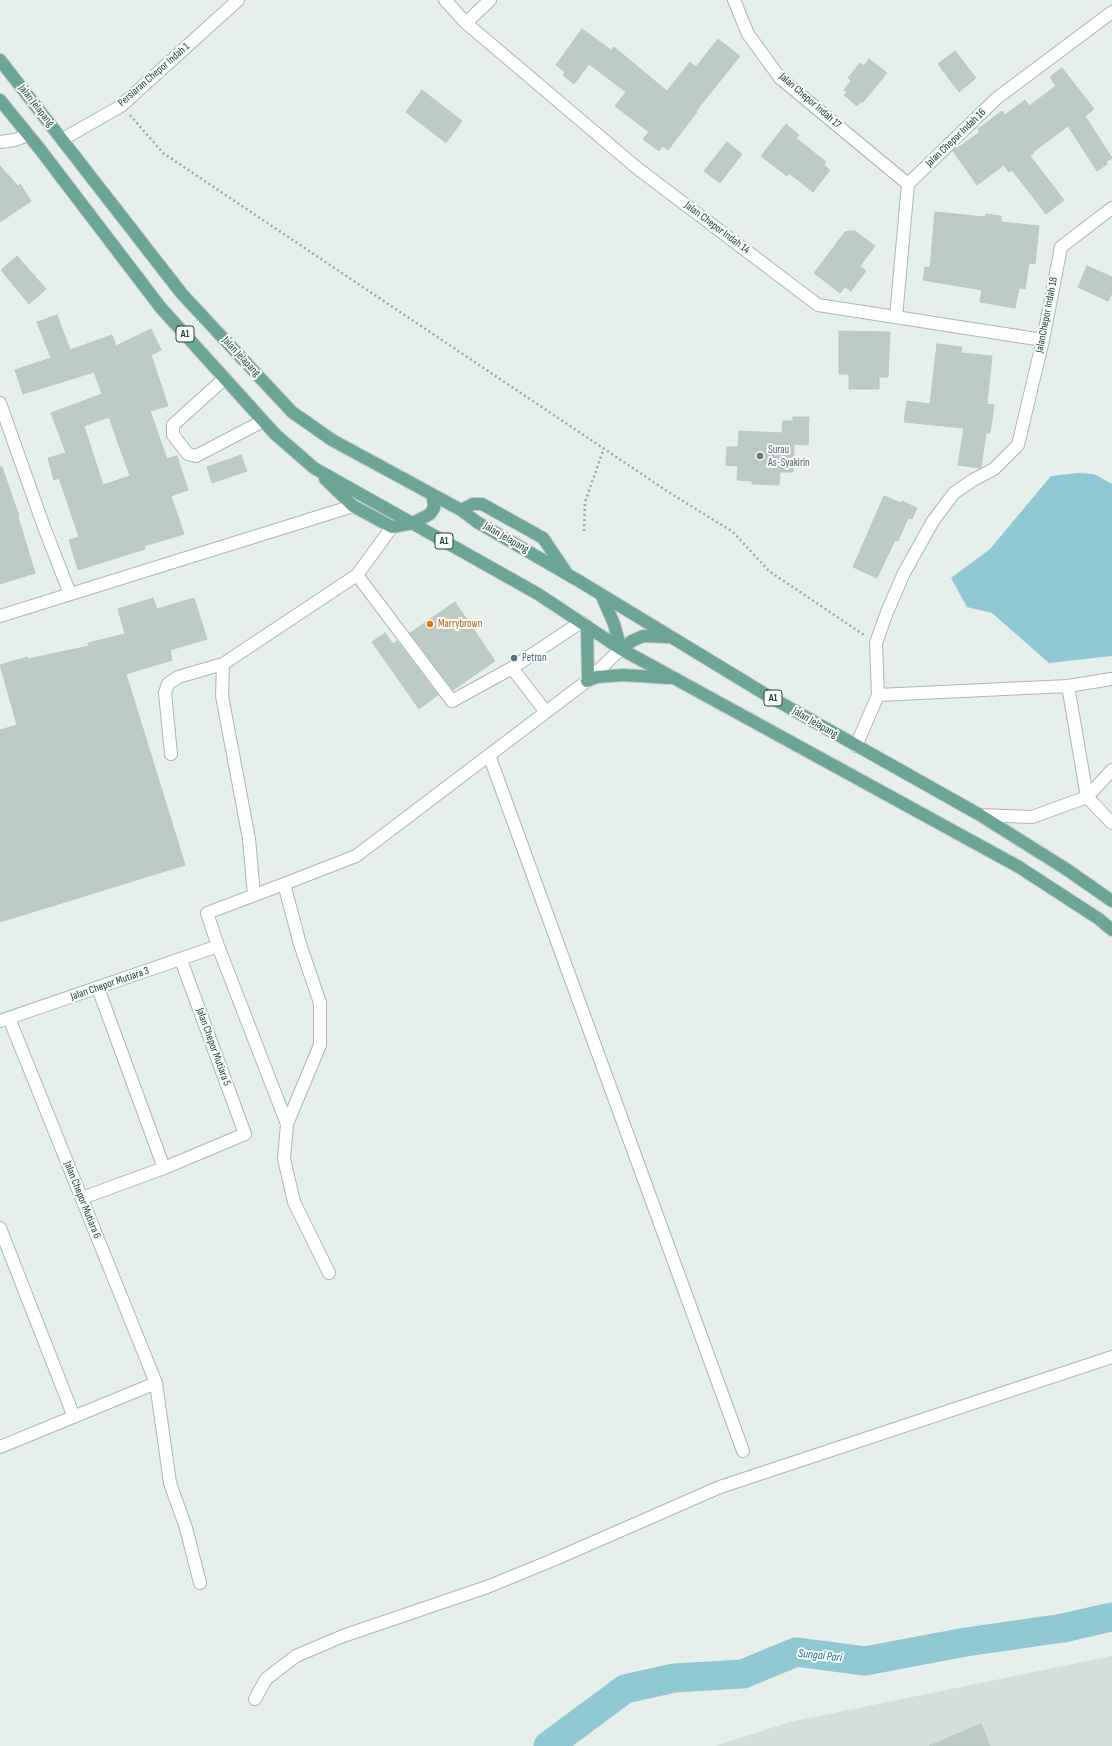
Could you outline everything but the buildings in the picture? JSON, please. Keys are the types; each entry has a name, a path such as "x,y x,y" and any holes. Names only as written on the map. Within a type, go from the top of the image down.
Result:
{"main road":[{"name":"Jalan Jelapang","path":"0,60 63,139 182,294 292,412 332,440 461,510 477,522 856,746 980,815 1066,869 1112,902"},
{"name":"A1","path":"0,100 161,308 275,434 314,468 538,594 621,649 1020,867 1099,919 1112,930"},
{"path":"314,468 353,506 392,527 413,523 430,514 434,508 433,496"},
{"path":"461,510 473,504 482,504 543,538 567,574"},
{"path":"601,594 614,624 621,649 632,641 643,636 671,637"},
{"path":"584,624 588,681 597,677 623,675 673,678"}],"street":[{"name":"Persiaran Chepor Indah 1","path":"63,139 121,106 238,0"},
{"name":"Jalan Chepor Indah 14","path":"445,0 466,23 638,168 818,305 1043,340"},
{"path":"466,23 490,0"},
{"name":"Jalan Chepor Indah 17","path":"734,0 748,34 780,78 908,184"},
{"name":"Jalan Chepor Indah 16","path":"908,184 997,98 1112,12"},
{"path":"0,142 15,140 28,135"},
{"path":"896,317 908,184"},
{"name":"JalanChepor Indah 18","path":"876,643 886,612 904,573 933,521 954,493 973,480 994,469 1018,445 1043,340 1061,247 1112,208"},
{"path":"224,378 173,425 173,435 188,454 196,456 263,421"},
{"path":"0,402 4,428 70,594"},
{"path":"0,616 353,506"},
{"path":"171,754 164,694 168,684 178,677 223,664 357,575 392,527"},
{"path":"357,575 452,701 512,668 584,624"},
{"path":"856,746 878,695 876,643"},
{"path":"287,1124 218,946 207,913 356,856 588,681 621,649"},
{"path":"223,664 222,696 249,838 254,895"},
{"path":"512,668 546,712"},
{"path":"878,695 1068,686 1112,679"},
{"path":"1068,686 1087,797 1112,823"},
{"path":"489,755 743,1451"},
{"path":"980,815 1032,816 1087,797 1112,770"},
{"path":"284,884 300,944 320,1003 320,1046 287,1124 284,1159 294,1202 329,1273"},
{"name":"Jalan Chepor Mutiara 3","path":"4,1019 181,960 218,946"},
{"name":"Jalan Chepor Mutiara 5","path":"164,1168 245,1134 181,960"},
{"path":"82,1198 164,1168 98,988"},
{"name":"Jalan Chepor Mutiara 6","path":"4,1019 82,1198 156,1382 170,1483 186,1528 200,1583"},
{"path":"0,1228 74,1416"},
{"path":"255,1699 266,1679 296,1656 343,1636 487,1587 553,1560 720,1487 1112,1357"},
{"path":"0,1447 156,1382"}],"path":[{"path":"121,106 163,153 670,493 733,532 769,571 876,643"},
{"path":"584,531 585,502 604,448"}],"shaded area":[{"path":"1112,1656 1112,1746 715,1746 790,1722"}],"water":[{"path":"1077,473 1094,474 1112,484 1112,656 1049,663 992,613 967,607 951,578 990,549 1051,476"}],"waterway":[{"name":"Sungai Pari","path":"548,1746 625,1689 674,1678 743,1674 796,1652 865,1661 966,1642 1063,1628 1112,1617"}],"place":[{"name":"Surau As-Syakirin","path":"760,456"},
{"name":"Marrybrown","path":"430,624"},
{"name":"Petron","path":"514,658"}]}
